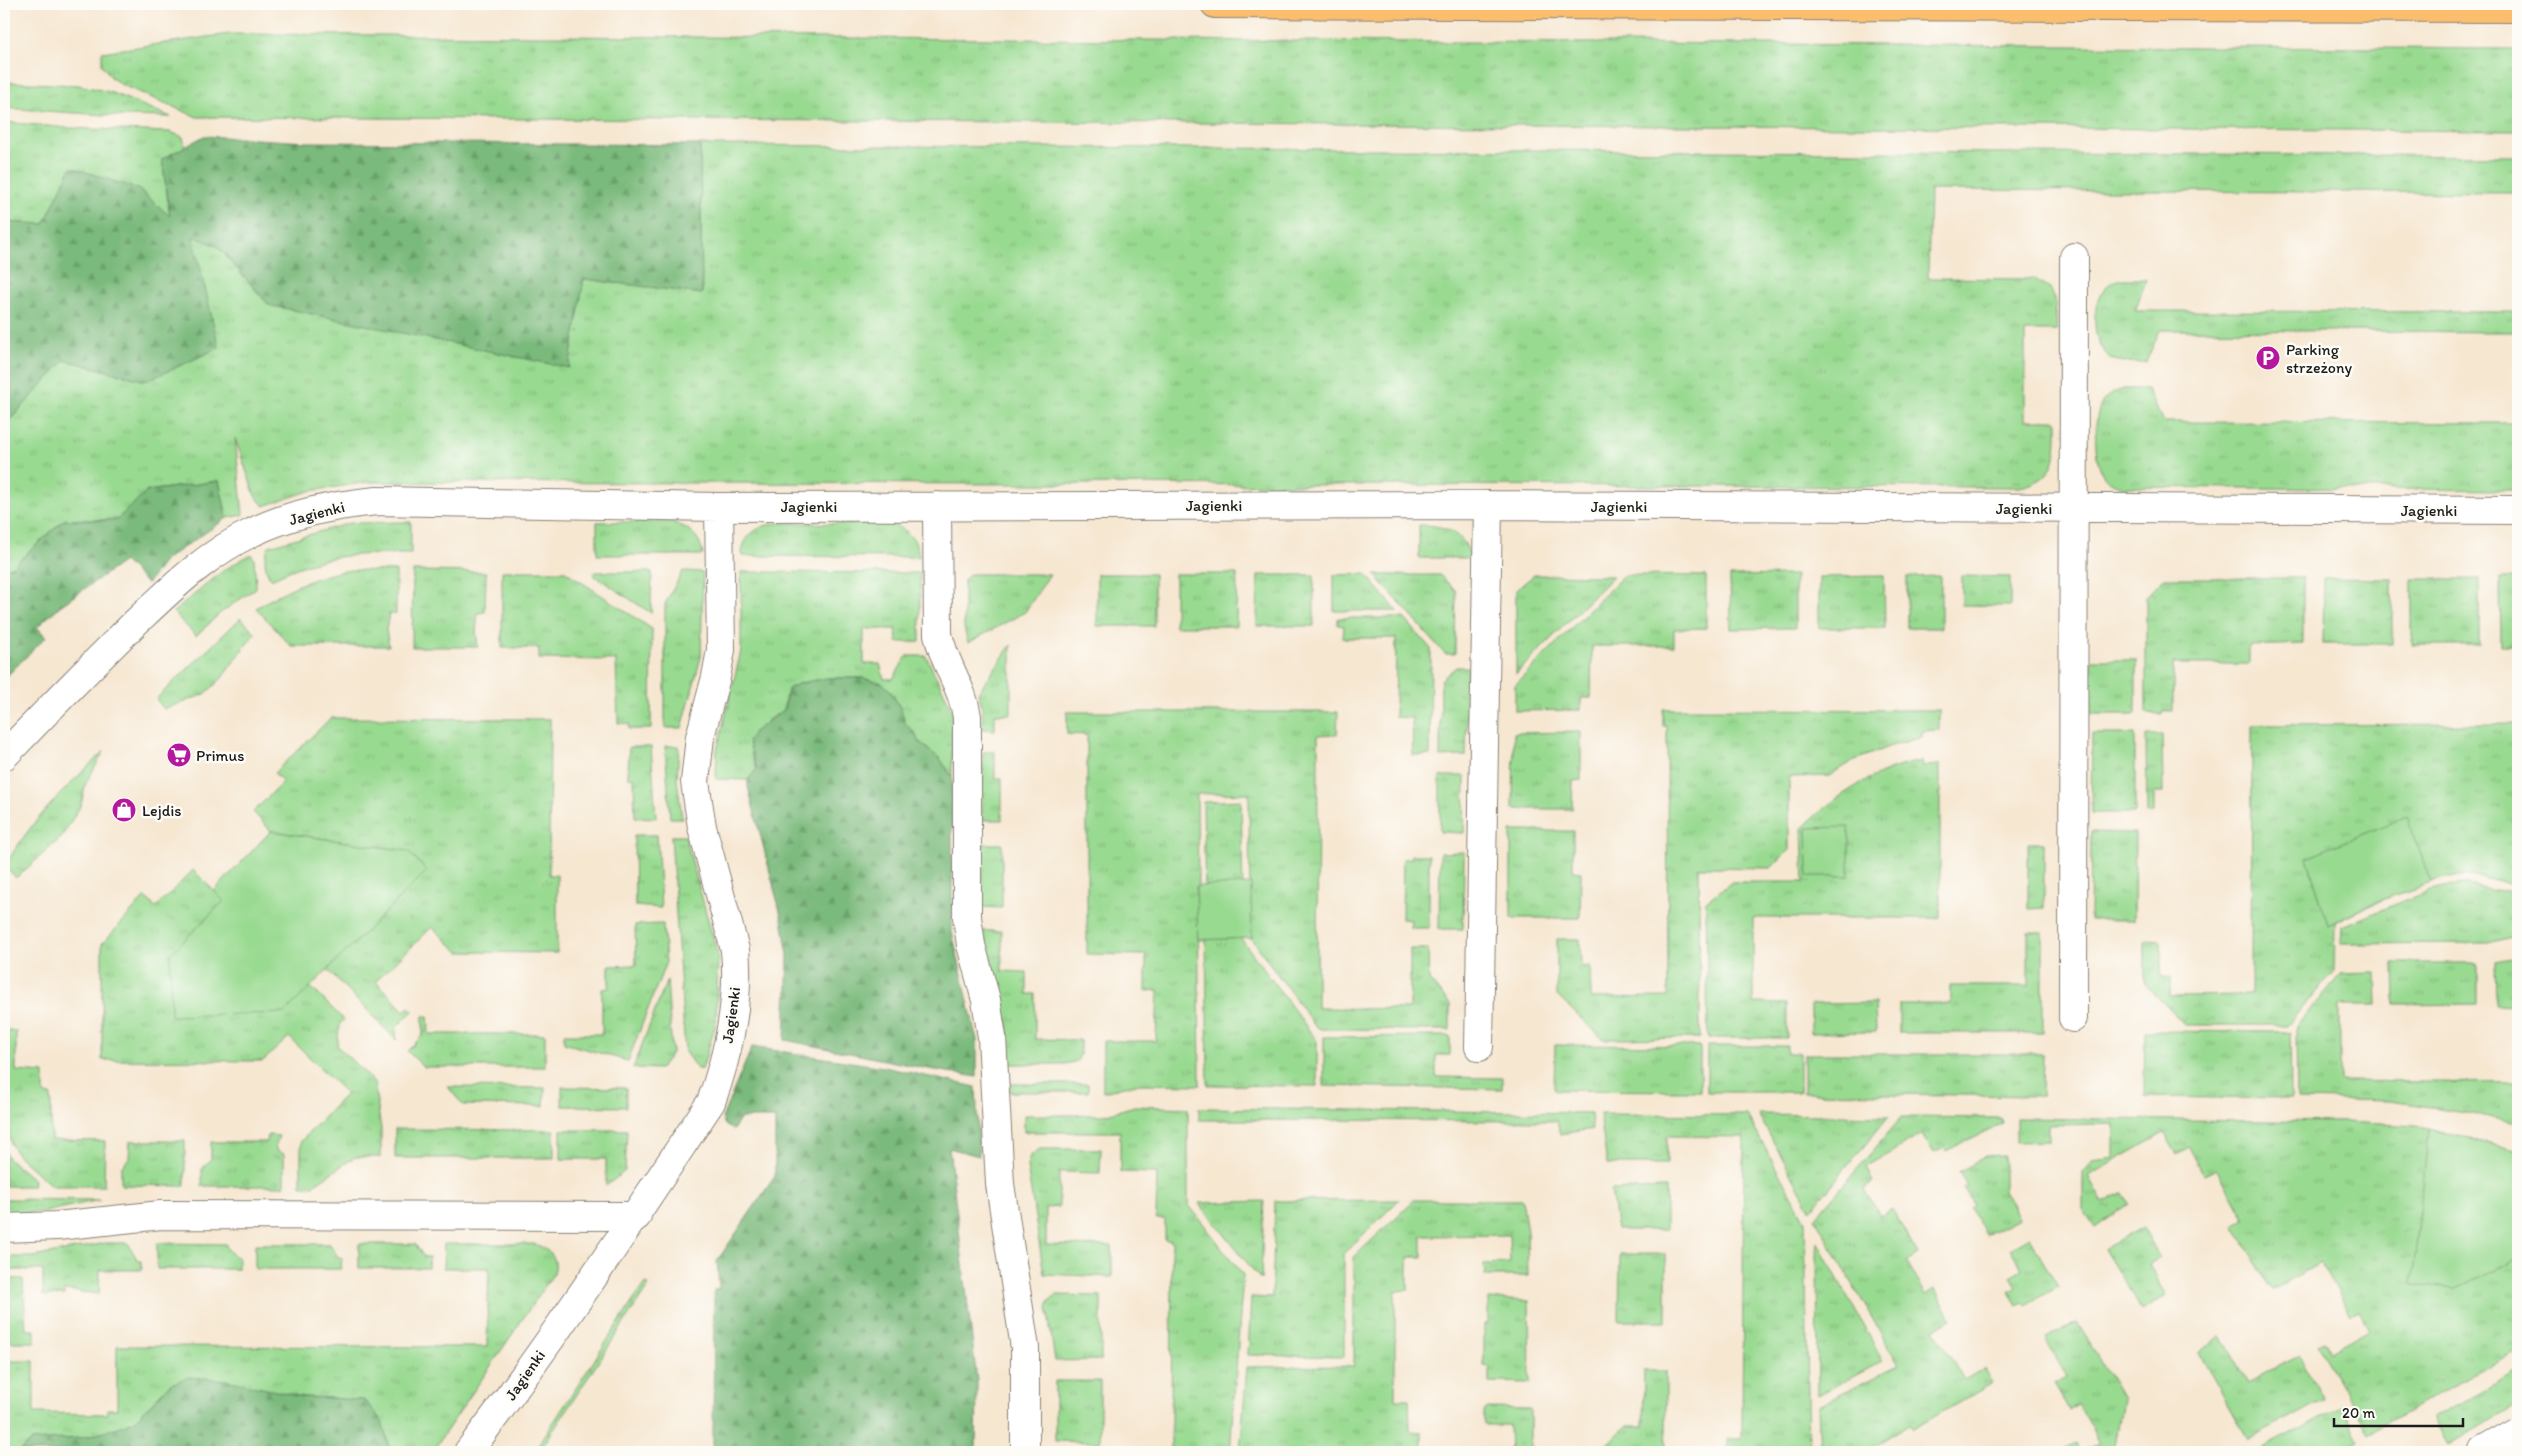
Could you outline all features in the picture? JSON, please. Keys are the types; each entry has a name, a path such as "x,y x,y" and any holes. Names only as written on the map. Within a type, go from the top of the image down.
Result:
{"main road":[{"path":"1215,4 1580,7 2082,5 2518,8"}],"street":[{"path":"2073,1018 2074,257"},
{"name":"Jagienki","path":"4,756 80,676 172,588 206,559 229,544 275,523 321,509 377,501 719,507 1488,505 2518,510"},
{"path":"1479,1047 1488,505"},
{"path":"937,506 938,634 941,648 965,700 967,718 967,917 971,945 986,1000 992,1037 1000,1184 1025,1348 1025,1452"},
{"name":"Jagienki","path":"468,1452 636,1216 712,1102 727,1048 737,969 735,950 702,827 695,782 700,737 721,650 719,507"},
{"path":"4,1228 57,1226 161,1215 636,1216"},
{"path":"2484,1452 2518,1432"}],"green space":[{"path":"229,34 2518,49 2518,131 197,117 122,85 112,78 102,65 102,52"},
{"path":"4,82 78,85 110,92 171,117 118,116 4,108"},
{"path":"4,122 68,128 170,132 183,137 185,147 162,159 170,217 138,189 44,224 4,222"},
{"path":"204,136 306,142 700,145 702,294 584,279 569,368 269,305 217,246 193,236 219,348 146,381 65,360 9,421 4,421 4,222 44,224 71,167 138,189 170,216 162,159"},
{"path":"700,145 2518,156 2518,193 1930,190 1928,278 2035,279 2050,289 2055,298 2057,331 2025,331 2025,420 2057,420 2056,454 2049,471 2042,478 2020,487 369,482 309,491 264,506 255,496 235,438 243,515 227,518 219,481 147,491 117,520 64,520 12,567 4,569 4,421 9,421 65,360 146,381 192,235 217,246 269,305 584,279 702,293"},
{"path":"2146,279 2135,311 2518,312 2518,332 2160,330 2146,362 2123,362 2111,358 2100,345 2095,327 2095,317 2098,299 2104,289 2117,280"},
{"path":"2124,389 2147,389 2163,422 2518,423 2518,490 2123,487 2110,481 2103,475 2100,469 2096,449 2096,426 2100,406 2104,400 2108,396"},
{"path":"219,481 227,518 165,560 147,584 124,561 60,606 37,627 46,637 4,679 4,569 12,567 64,520 116,520 147,491"},
{"path":"411,522 411,554 372,554 340,557 308,564 271,579 267,571 265,559 269,546 350,523"},
{"path":"597,522 672,522 689,530 697,538 703,555 597,555"},
{"path":"778,523 891,524 911,536 919,557 742,556 745,542 753,532 764,526"},
{"path":"1419,525 1436,526 1452,531 1463,541 1470,558 1419,558"},
{"path":"251,554 254,558 256,588 219,614 196,636 173,612 224,570"},
{"path":"350,570 396,571 396,614 389,614 386,630 389,646 291,646 256,608 301,584"},
{"path":"413,571 486,572 485,612 478,613 476,631 478,647 412,647"},
{"path":"502,571 565,571 652,629 651,729 629,729 629,724 618,723 616,660 539,659 539,648 502,648"},
{"path":"683,571 703,572 701,657 682,728 665,728 665,604"},
{"path":"594,572 652,572 651,613 595,576"},
{"path":"741,572 920,573 920,642 897,642 896,629 864,629 864,664 880,664 884,679 893,679 907,656 926,656 952,709 952,777 941,760 919,742 914,732 905,723 901,709 889,689 862,678 827,678 785,697 784,710 768,720 751,755 757,769 748,780 716,779 717,750 741,651"},
{"path":"970,574 1050,574 1025,612 968,643 964,628 964,580"},
{"path":"1097,574 1154,574 1154,626 1097,626"},
{"path":"1175,574 1237,574 1236,626 1175,626"},
{"path":"1366,574 1397,611 1334,611 1334,575"},
{"path":"1258,575 1314,575 1314,626 1257,626"},
{"path":"1375,575 1440,575 1456,591 1455,654 1445,654"},
{"path":"1534,575 1613,576 1516,674 1516,590"},
{"path":"1624,575 1706,576 1706,628 1674,629 1674,646 1592,646 1591,698 1581,698 1581,710 1515,711 1515,685"},
{"path":"1795,575 1795,628 1731,629 1730,576"},
{"path":"1884,576 1885,628 1819,628 1819,577"},
{"path":"1941,576 1941,628 1907,628 1907,577"},
{"path":"1962,576 2010,577 2010,606 1962,605"},
{"path":"2164,578 2303,578 2303,644 2249,646 2249,664 2173,664 2173,711 2163,711 2163,714 2146,713 2146,596"},
{"path":"2324,578 2392,579 2392,644 2323,644"},
{"path":"2412,579 2479,579 2479,645 2412,645"},
{"path":"2500,579 2518,579 2518,645 2501,645"},
{"path":"241,618 255,633 221,679 205,694 164,709 156,699"},
{"path":"1338,618 1404,618 1431,649 1430,755 1413,755 1412,718 1395,717 1396,638 1343,638 1344,626 1338,625"},
{"path":"1011,645 1011,714 995,714 995,730 983,729 982,705 978,693"},
{"path":"2091,660 2136,660 2136,714 2091,714"},
{"path":"1456,667 1468,667 1466,756 1440,757 1441,680"},
{"path":"827,678 862,678 882,683 889,689 901,709 905,723 914,732 919,742 941,760 952,777 952,932 977,1040 977,1077 785,1040 788,955 782,919 748,787 748,780 757,769 748,741 755,731 784,710 788,689 800,683"},
{"path":"1663,709 1939,710 1939,730 1922,731 1922,737 1891,746 1855,760 1829,776 1789,777 1789,850 1771,868 1699,867 1700,1038 1603,1039 1557,996 1557,939 1580,939 1581,967 1590,966 1591,998 1668,997 1667,726 1663,726"},
{"path":"1067,712 1338,712 1337,734 1318,735 1317,1008 1410,1009 1410,949 1428,949 1429,980 1450,1004 1450,1030 1317,1029 1250,936 1249,793 1197,794 1200,1085 1136,1084 1103,1092 1103,1041 1156,1041 1158,990 1146,991 1146,955 1087,954 1087,735 1067,734"},
{"path":"331,718 550,719 549,875 557,875 557,953 459,952 432,927 376,981 404,1011 409,1007 413,1011 396,1028 396,1040 327,969 427,871 408,851 271,831 253,812 283,782 274,773"},
{"path":"2518,724 2518,888 2481,878 2458,876 2444,878 2412,888 2335,922 2334,971 2287,1025 2185,1025 2145,984 2145,940 2161,941 2161,977 2170,977 2170,996 2251,995 2252,725"},
{"path":"1581,732 1581,780 1573,781 1572,809 1513,809 1514,733"},
{"path":"2092,734 2135,734 2135,813 2091,813"},
{"path":"2146,735 2162,735 2163,792 2154,792 2154,813 2147,814"},
{"path":"665,746 679,746 677,779 682,818 670,818"},
{"path":"629,747 651,747 656,818 635,817 634,778 628,777"},
{"path":"104,751 86,783 81,805 61,838 16,878 5,866 26,834 50,805"},
{"path":"983,752 995,752 995,778 1002,778 1002,820 982,820"},
{"path":"1922,761 1923,766 1940,765 1940,918 1753,918 1753,1003 1787,1004 1787,1038 1708,1038 1706,901 1732,882 1804,882 1802,828 1828,805 1873,777 1888,770"},
{"path":"1440,776 1465,776 1464,833 1440,832"},
{"path":"1241,800 1243,893 1205,895 1203,802"},
{"path":"2407,816 2431,883 2378,901 2328,925 2307,857"},
{"path":"1849,827 1849,876 1808,876 1807,828"},
{"path":"271,831 408,851 427,871 284,1013 171,1016 170,954 224,901 214,891"},
{"path":"1511,831 1573,831 1573,871 1581,872 1580,918 1511,918"},
{"path":"2091,832 2135,833 2134,920 2090,920"},
{"path":"634,835 657,835 661,908 635,906"},
{"path":"671,836 685,836 718,956 716,1023 702,1069 697,1069 685,1052"},
{"path":"2028,843 2044,843 2044,908 2028,909"},
{"path":"982,844 1002,844 1002,908 982,907"},
{"path":"1464,852 1463,929 1439,929 1440,853"},
{"path":"1411,855 1429,855 1429,928 1410,928 1411,920 1402,919 1403,859 1411,859"},
{"path":"193,870 344,1020 340,1023 337,1046 374,1082 381,1129 381,1157 355,1157 312,1186 301,1186 301,1141 346,1094 289,1037 263,1061 102,1060 102,944 145,897 156,907"},
{"path":"1251,884 1252,938 1198,940 1196,886"},
{"path":"2462,884 2518,894 2518,935 2489,943 2341,944 2342,926 2426,892"},
{"path":"663,924 666,962 628,1061 564,1043 564,1034 602,1034 602,989 609,988 609,966 636,965 635,925"},
{"path":"983,931 1002,931 1002,971 1027,972 1027,994 1035,994 1035,1039 1080,1040 1080,1055 1077,1061 1065,1064 1010,1064 1008,1023"},
{"path":"2028,932 2043,932 2043,1033 1899,1033 1899,1004 1950,1004 1950,986 2028,986"},
{"path":"1237,933 1317,1041 1317,1086 1208,1085 1206,934"},
{"path":"2518,957 2518,1005 2496,1004 2495,961"},
{"path":"2394,963 2477,963 2477,1004 2395,1005"},
{"path":"2376,973 2377,1005 2340,1005 2340,1081 2518,1083 2518,1124 2473,1113 2389,1101 2297,1099 2296,1026 2341,974"},
{"path":"667,980 672,1053 660,1069 633,1068"},
{"path":"1875,1003 1876,1032 1811,1033 1811,1004"},
{"path":"423,1016 428,1016 429,1034 545,1034 545,1067 424,1067 407,1051 423,1035"},
{"path":"6,1031 16,1031 16,1071 44,1073 44,1094 51,1095 51,1140 105,1141 104,1186 52,1186 18,1156 11,1144 8,1129"},
{"path":"2145,1031 2290,1032 2291,1099 2144,1097"},
{"path":"1450,1036 1450,1055 1436,1055 1436,1077 1502,1078 1502,1089 1324,1086 1324,1037"},
{"path":"1555,1045 1700,1046 1700,1091 1554,1090"},
{"path":"1707,1046 1787,1046 1787,1053 1800,1053 1800,1092 1707,1092"},
{"path":"752,1047 884,1067 976,1087 979,1156 949,1148 977,1381 976,1452 713,1452 714,1290 719,1289 717,1261 775,1176 775,1118 741,1118 733,1130 725,1125 722,1118"},
{"path":"1804,1054 2043,1054 2042,1096 1804,1093"},
{"path":"1010,1084 1088,1084 1088,1092 1010,1092"},
{"path":"448,1087 545,1088 544,1106 463,1105"},
{"path":"562,1087 626,1088 626,1107 562,1106"},
{"path":"1135,1106 1188,1108 1188,1204 1243,1275 1230,1452 1171,1452 1172,1241 1165,1240 1165,1219 1156,1219 1157,1173 1120,1172 1120,1132 1024,1132 1024,1115 1103,1115"},
{"path":"1199,1108 1591,1113 1592,1129 1560,1134 1557,1121 1199,1120"},
{"path":"1600,1114 1747,1115 1805,1221 1809,1452 1728,1452 1728,1439 1742,1439 1744,1137 1667,1136 1667,1164 1607,1164"},
{"path":"1758,1114 1889,1116 1811,1210"},
{"path":"1902,1117 2001,1118 2002,1123 1946,1151 1944,1148 1934,1153 1922,1134 1866,1167 1873,1182 1864,1188 1880,1216 1892,1209 1918,1255 1907,1262 1926,1295 1935,1289 1951,1319 1934,1329 1964,1381 1985,1369 1993,1383 1913,1429 1910,1424 1863,1452 1820,1452 1818,1406 1899,1365 1815,1218"},
{"path":"2016,1118 2345,1122 2415,1126 2518,1151 2518,1352 2474,1373 2369,1434 2318,1345 2325,1342 2330,1352 2369,1330 2359,1310 2351,1314 2321,1262 2272,1290 2234,1226 2245,1220 2217,1169 2204,1175 2189,1147 2177,1154 2164,1133 2088,1176 2103,1203 2123,1192 2129,1204 2095,1228 2083,1210 2083,1173 2093,1161 2114,1158 2114,1124 2049,1125 2049,1141 2016,1142"},
{"path":"395,1129 554,1130 554,1158 395,1158"},
{"path":"2429,1129 2518,1151 2518,1255 2510,1263 2456,1288 2412,1284"},
{"path":"561,1130 627,1130 625,1171 606,1186 606,1159 561,1159"},
{"path":"268,1135 279,1136 275,1146 277,1151 284,1154 284,1186 202,1186 202,1168 211,1159 211,1142 267,1142"},
{"path":"130,1141 185,1141 185,1186 121,1185 121,1168 129,1158"},
{"path":"1040,1149 1101,1149 1100,1173 1059,1172 1059,1207 1046,1208 1046,1245 1112,1246 1112,1277 1044,1274 1027,1166 1030,1156"},
{"path":"4,1150 8,1158 34,1180 33,1186 4,1186"},
{"path":"2004,1155 2004,1190 2019,1218 1986,1235 1970,1208 1973,1204 1963,1187 1967,1185 1959,1172 1985,1156"},
{"path":"1666,1188 1666,1230 1617,1230 1611,1190"},
{"path":"4,1199 100,1200 44,1212 4,1214"},
{"path":"1399,1200 1344,1253 1344,1357 1248,1355 1251,1297 1272,1298 1275,1201"},
{"path":"1414,1200 1522,1200 1527,1232 1528,1276 1485,1276 1484,1264 1510,1263 1509,1235 1422,1236 1422,1257 1408,1257 1408,1290 1395,1291 1395,1399 1409,1399 1410,1431 1422,1432 1422,1451 1240,1452 1247,1367 1354,1366 1354,1257"},
{"path":"1264,1201 1261,1280 1199,1203"},
{"path":"2143,1227 2160,1258 2149,1264 2167,1295 2142,1311 2104,1249"},
{"path":"2029,1237 2058,1287 2026,1305 2023,1302 2017,1305 2009,1292 2016,1287 2010,1276 2022,1269 2010,1248"},
{"path":"1817,1241 1883,1361 1818,1395"},
{"path":"106,1243 128,1243 138,1261 141,1261 142,1270 100,1270 99,1294 64,1290 64,1295 43,1296 43,1270 4,1270 4,1257 33,1257"},
{"path":"157,1243 226,1244 226,1247 234,1256 238,1257 238,1269 157,1269"},
{"path":"255,1244 330,1244 338,1257 342,1257 341,1269 255,1269"},
{"path":"359,1244 415,1244 424,1257 429,1257 428,1268 359,1268"},
{"path":"444,1244 535,1244 552,1255 555,1267 554,1273 432,1452 390,1452 387,1436 335,1398 304,1397 274,1392 170,1384 134,1421 102,1433 80,1438 32,1441 19,1452 4,1452 4,1361 34,1361 34,1413 108,1414 107,1409 117,1409 117,1346 487,1347 489,1268 443,1268"},
{"path":"1620,1254 1666,1254 1666,1321 1619,1321"},
{"path":"4,1279 23,1279 26,1330 35,1330 35,1342 4,1342"},
{"path":"645,1283 649,1285 539,1452 534,1452"},
{"path":"1057,1295 1101,1296 1101,1360 1055,1361 1047,1307 1050,1300"},
{"path":"1488,1299 1529,1301 1530,1383 1489,1382 1489,1366 1484,1365 1484,1324 1488,1323"},
{"path":"2077,1322 2123,1400 2114,1450 2109,1452 2082,1452 2100,1443 2078,1405 2069,1410 2054,1384 2067,1377 2045,1339"},
{"path":"2221,1336 2248,1384 2299,1355 2324,1399 2248,1439 2199,1353"},
{"path":"1644,1371 1666,1371 1666,1452 1598,1452 1627,1426 1643,1426"},
{"path":"2518,1371 2518,1405 2449,1445 2433,1418"},
{"path":"189,1377 226,1380 303,1397 364,1400 382,1421 390,1452 19,1452 32,1441 80,1438 102,1433 134,1421 171,1384"},
{"path":"1055,1381 1100,1381 1100,1442 1055,1441"},
{"path":"2342,1407 2360,1440 2339,1452 2257,1452"},
{"path":"1488,1408 1530,1409 1530,1452 1510,1452 1509,1425 1484,1425 1484,1411"},
{"path":"2076,1443 2082,1452 2059,1452"}],"place":[{"name":"Parking strzeżony","path":"2268,358"},
{"name":"Primus","path":"179,755"},
{"name":"Lejdis","path":"124,810"}]}
